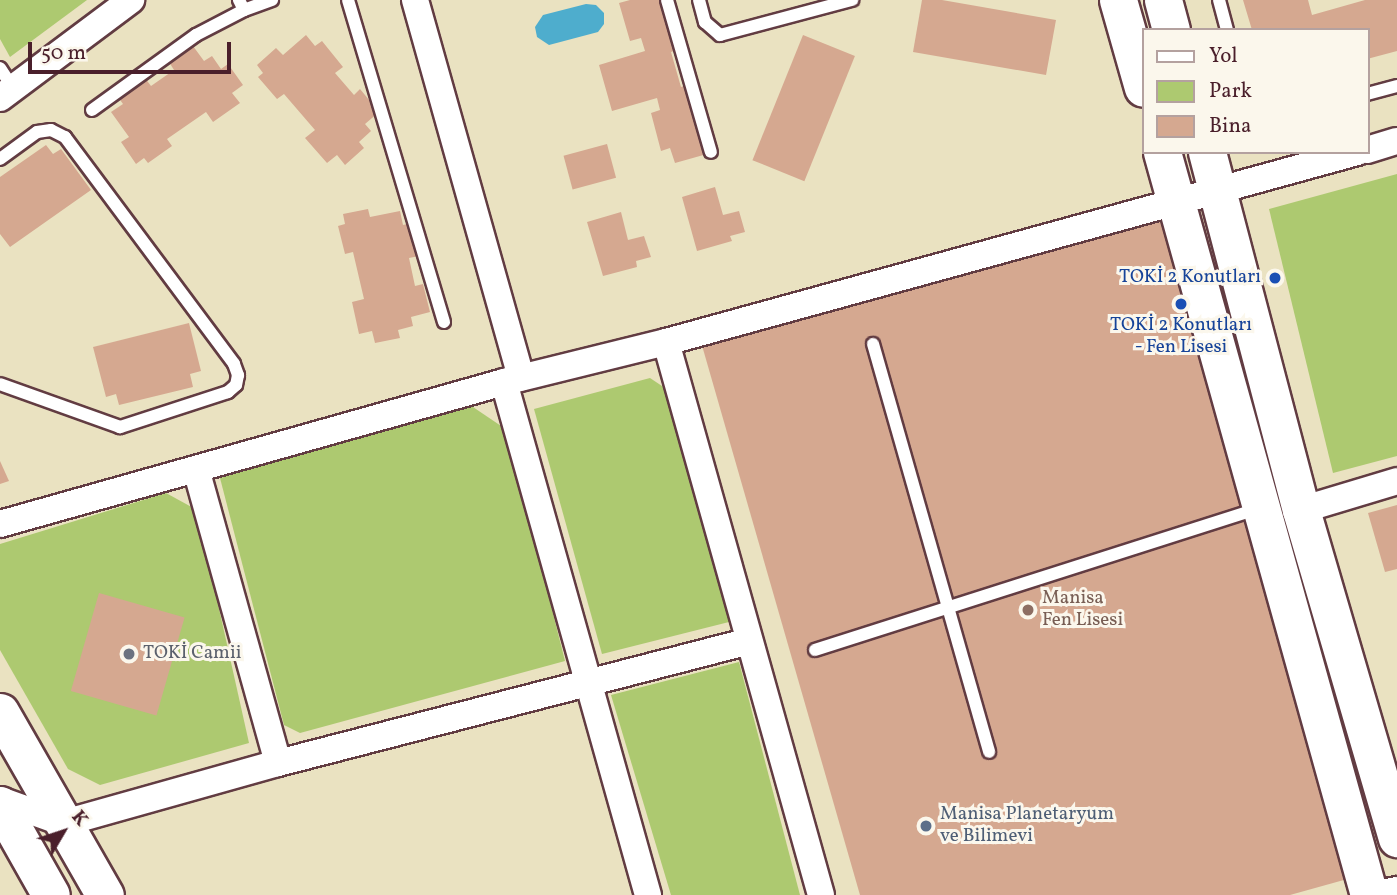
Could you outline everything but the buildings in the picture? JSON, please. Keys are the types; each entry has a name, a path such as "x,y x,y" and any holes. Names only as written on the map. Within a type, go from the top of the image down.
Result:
{"street":[{"path":"4,85 131,0"},
{"path":"415,0 588,682 648,895"},
{"path":"1118,0 1142,84"},
{"path":"1163,0 1170,28"},
{"path":"1369,148 1397,141"},
{"path":"1163,154 1371,895 1397,890"},
{"path":"1208,154 1301,510 1397,838"},
{"path":"0,524 512,379 666,342 1350,154"},
{"path":"666,342 821,895"},
{"path":"196,469 278,763"},
{"path":"1301,510 1397,481"},
{"path":"0,802 64,823 278,763 749,641"},
{"path":"0,712 105,895"},
{"path":"0,802 51,895"}],"lane":[{"path":"92,110 242,5 272,0"},
{"path":"348,0 444,322"},
{"path":"667,0 711,152"},
{"path":"699,0 705,22 720,35 852,0"},
{"path":"1219,0 1226,28"},
{"path":"1369,93 1397,86"},
{"path":"0,159 37,132 51,130 65,137 234,364 238,375 236,385 228,392 120,427 0,384"},
{"path":"873,344 989,752"},
{"path":"815,650 1261,508"}],"green space":[{"path":"0,0 87,0 10,57 0,39"},
{"path":"1397,174 1397,456 1333,473 1269,209"},
{"path":"650,378 668,390 733,621 602,654 534,409"},
{"path":"470,405 507,430 565,661 300,733 284,725 220,478"},
{"path":"166,493 197,510 249,743 100,785 68,769 0,650 0,544"},
{"path":"739,662 800,895 671,895 611,695"}],"water":[{"path":"586,4 596,5 604,13 604,24 598,32 549,45 537,37 535,27 543,15"}],"place":[{"name":"TOKİ 2 Konutları","path":"1275,278"},
{"name":"TOKİ 2 Konutları - Fen Lisesi","path":"1181,304"},
{"name":"Manisa Fen Lisesi","path":"1028,610"},
{"name":"TOKİ Camii","path":"129,654"},
{"name":"Manisa Planetaryum ve Bilimevi","path":"926,826"}]}
